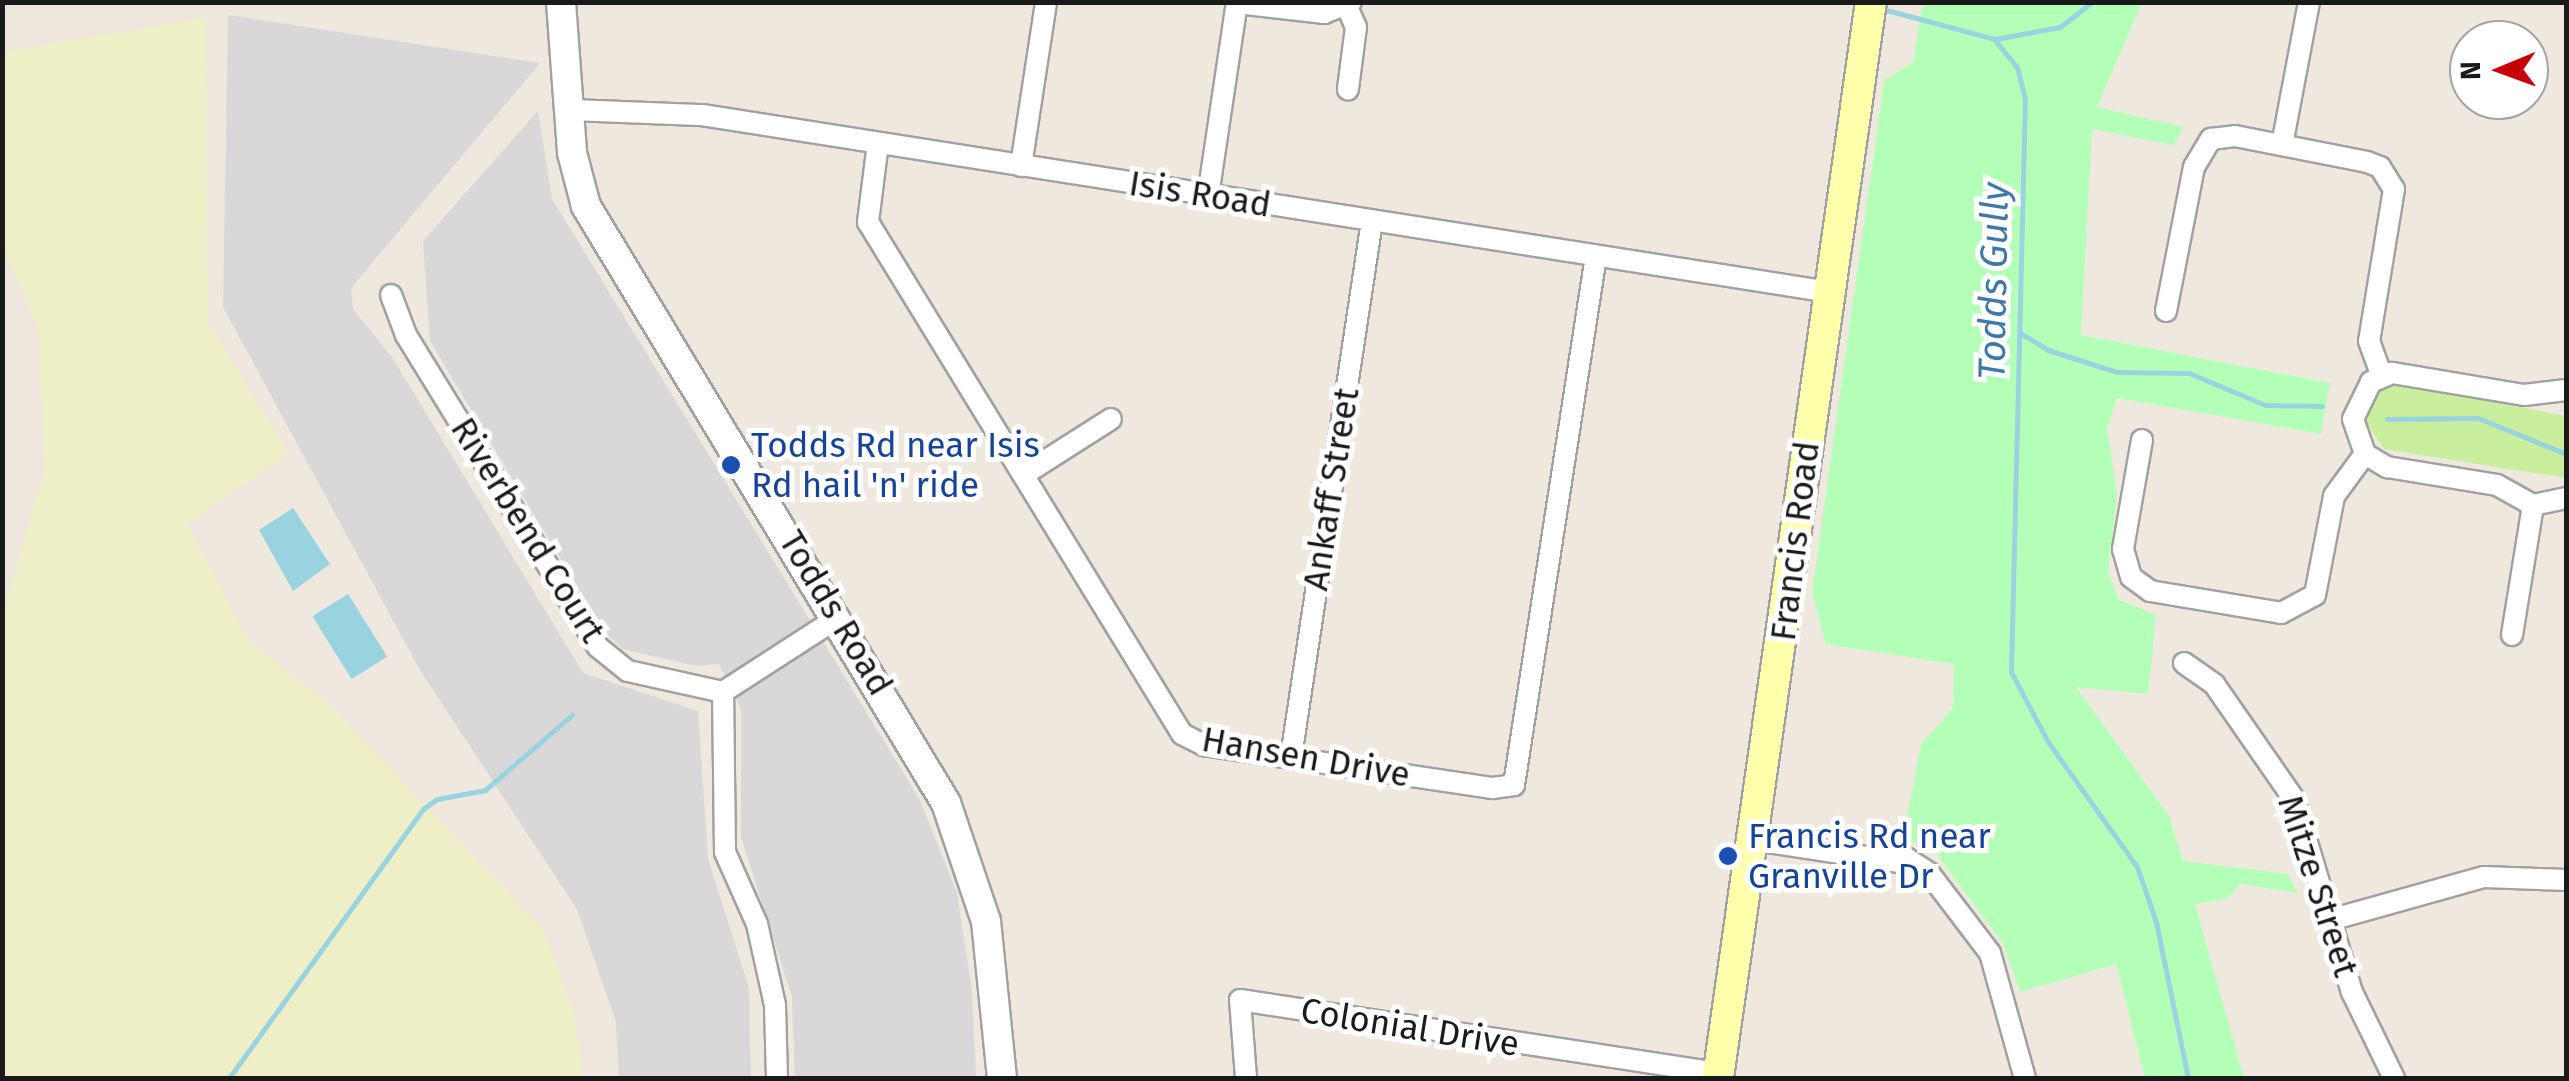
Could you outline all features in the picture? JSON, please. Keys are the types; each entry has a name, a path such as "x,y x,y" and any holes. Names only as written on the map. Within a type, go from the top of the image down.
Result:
{"main road":[{"name":"Francis Road","path":"1718,1076 1755,840 1871,2"}],"street":[{"name":"Todds Road","path":"561,2 569,110 586,206 919,750 969,860 996,974 1002,1078"},
{"path":"1021,166 1046,2"},
{"path":"2282,145 2309,2"},
{"path":"1208,196 1237,3 1324,14 1349,5 1356,28 1348,89"},
{"name":"Isis Road","path":"569,110 702,116 1830,292"},
{"path":"2166,310 2194,167 2211,139 2225,135 2367,162 2380,167 2394,189 2370,341 2382,376"},
{"name":"Hansen Drive","path":"878,143 868,222 1182,734 1204,745 1493,788 1514,785 1596,256"},
{"name":"Ankaff Street","path":"1291,757 1372,221"},
{"name":"Riverbend Court","path":"391,295 406,334 598,646 628,671 723,692"},
{"path":"2566,390 2524,395 2408,373 2382,376 2356,405 2355,432 2365,454 2387,467 2497,485 2534,505 2566,498"},
{"path":"1024,475 1111,419"},
{"path":"2142,440 2123,549 2131,577 2150,591 2280,613 2315,595 2334,496 2365,454"},
{"path":"2512,636 2534,505"},
{"path":"777,1078 774,1005 757,924 726,852 723,692 839,617"},
{"name":"Mitze Street","path":"2184,663 2214,684 2270,756 2294,799 2352,992 2394,1078"},
{"path":"1755,840 1906,864 1906,858 1929,873 1990,952 2024,1078"},
{"path":"2330,920 2484,877 2566,880"},
{"name":"Colonial Drive","path":"1246,1078 1240,1000 1718,1076"}],"shaded area":[{"path":"228,15 540,63 351,288 353,309 392,357 583,673 698,711 708,859 749,988 751,1078 619,1078 616,1022 577,909 421,672 223,307"},
{"path":"538,111 552,199 920,800 957,893 972,991 976,1078 795,1078 792,997 741,837 741,709 719,664 696,666 623,649 605,633 430,341 423,241"}],"green space":[{"path":"1923,2 2142,3 2097,107 2184,127 2174,145 2092,129 2081,335 2330,383 2321,434 2117,398 2107,429 2117,494 2108,572 2119,600 2156,615 2148,694 2076,687 2169,816 2183,861 2288,874 2298,893 2240,884 2227,899 2195,904 2244,1078 2145,1078 2116,964 2020,992 2003,943 1934,851 1903,839 1921,744 1953,708 1954,664 1826,644 1812,593 1884,81 1913,62"},
{"path":"206,18 208,322 288,453 187,524 249,641 331,706 543,929 574,1012 583,1078 3,1078 2,618 45,467 38,328 3,246 3,52"},
{"path":"2407,385 2566,416 2566,478 2384,449 2366,422 2370,403 2383,388"}],"water":[{"path":"293,508 330,564 293,591 259,530"},
{"path":"348,594 387,657 352,679 312,616"}],"waterway":[{"path":"1995,39 2060,27 2092,2"},
{"name":"Todds Gully","path":"1883,9 1994,39 2017,67 2025,98 2011,672 2048,742 2137,867 2156,922 2188,1078"},
{"path":"2020,333 2048,350 2117,372 2189,373 2265,405 2322,406"},
{"path":"2387,419 2478,418 2566,454"},
{"path":"229,1078 423,809 437,799 485,790 572,715"}],"place":[{"name":"Todds Rd near Isis Rd hail 'n' ride","path":"731,465"},
{"name":"Francis Rd near Granville Dr","path":"1728,856"}]}
